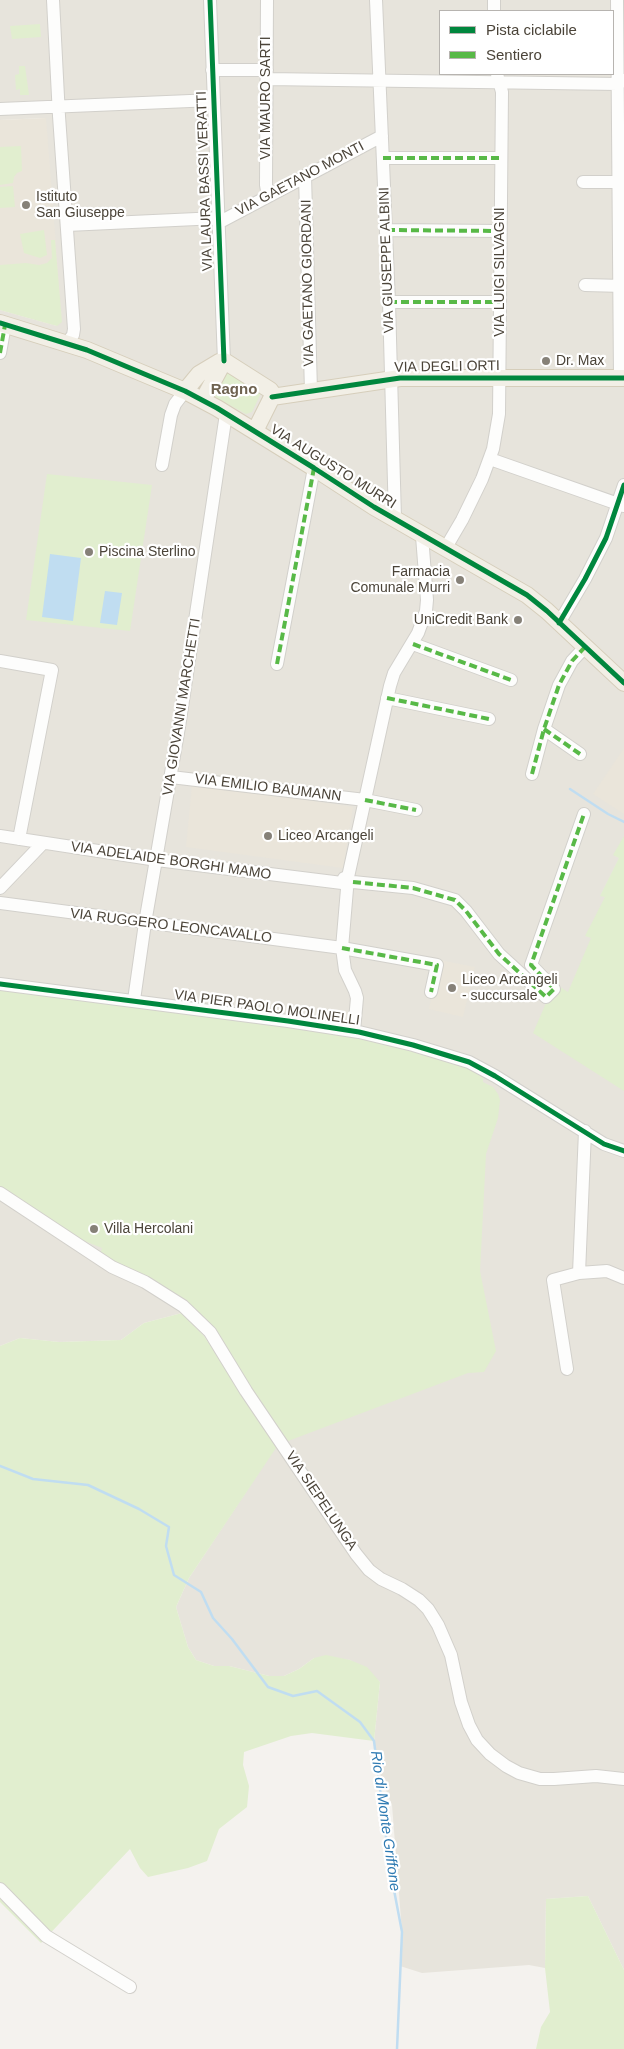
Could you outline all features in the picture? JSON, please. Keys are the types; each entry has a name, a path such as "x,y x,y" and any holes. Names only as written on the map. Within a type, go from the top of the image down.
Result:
{"main road":[{"name":"VIA AUGUSTO MURRI","path":"3,324 67,343 203,400 256,431 395,520 527,595 624,684"},
{"path":"203,400 224,361"},
{"path":"185,391 198,375 216,363 224,361 270,390 272,397"},
{"name":"VIA DEGLI ORTI","path":"272,397 391,379 500,377 622,378"},
{"name":"VIA AUGUSTO MURRI","path":"256,431 272,397"}],"street":[{"path":"53,0 58,106 74,329 73,336 67,343"},
{"name":"VIA LAURA BASSI VERATTI","path":"210,0 224,361"},
{"name":"VIA MAURO SARTI","path":"267,0 266,185 268,196"},
{"name":"VIA GIUSEPPE ALBINI","path":"376,0 390,302 395,520"},
{"path":"617,0 621,82 622,378"},
{"path":"212,70 267,75 380,80 498,78 621,82"},
{"name":"VIA LUIGI SILVAGNI","path":"445,549 470,504 490,459 498,423 502,92 498,78"},
{"path":"0,108 214,100"},
{"name":"VIA GAETANO MONTI","path":"218,220 382,136"},
{"path":"383,158 501,158"},
{"name":"VIA GAETANO GIORDANI","path":"305,176 311,391"},
{"path":"583,182 622,182"},
{"path":"67,225 218,220"},
{"path":"387,230 500,231"},
{"path":"585,285 622,286"},
{"path":"390,302 500,302"},
{"path":"0,353 3,324"},
{"path":"162,465 170,415 175,404 185,391"},
{"name":"VIA GIOVANNI MARCHETTI","path":"134,1000 145,923 171,777 226,414"},
{"path":"490,459 621,505"},
{"path":"277,664 314,468"},
{"path":"559,623 598,556 621,505 624,485"},
{"path":"354,1031 355,991 345,970 342,948 348,883 394,673 413,644 427,605 422,536"},
{"path":"413,644 511,680"},
{"path":"532,774 544,729 559,685 572,661 585,647"},
{"path":"0,661 52,670 19,839"},
{"path":"387,698 489,719"},
{"path":"544,729 580,754"},
{"name":"VIA EMILIO BAUMANN","path":"171,777 365,800 416,810"},
{"name":"VIA ADELAIDE BORGHI MAMO","path":"0,836 157,860 348,883 413,888 455,900 466,911 498,954 546,997 554,989 530,965 584,814"},
{"path":"0,888 43,843"},
{"name":"VIA RUGGERO LEONCAVALLO","path":"0,903 342,948 437,965 431,992"},
{"name":"VIA PIER PAOLO MOLINELLI","path":"0,984 134,1000 354,1031 413,1045 470,1062 604,1144 624,1151"},
{"path":"579,1273 584,1132"},
{"name":"VIA SIEPELUNGA","path":"0,1193 112,1267 145,1282 183,1306 210,1332 246,1391 356,1554 369,1570 381,1579 402,1589 428,1609 438,1625 451,1656 461,1702 469,1726 477,1740 490,1754 519,1773 540,1779 554,1780 596,1776 624,1779"},
{"path":"567,1368 553,1280 579,1273 606,1271 624,1278"},
{"path":"0,1889 46,1936 130,1987"}],"shaded area":[{"path":"0,0 624,0 624,1970 588,1896 546,1899 545,1968 529,1965 422,1973 400,1966 402,1932 392,1805 380,1775 374,1741 380,1682 350,1660 314,1658 299,1669 284,1676 269,1676 229,1666 214,1666 196,1660 188,1647 176,1607 189,1578 277,1445 204,1336 182,1313 144,1323 121,1340 59,1342 20,1338 0,1346 0,310 57,326 45,118 0,120"},
{"name":"Istituto San Giuseppe","path":"46,118 62,322 57,326 0,310 0,120"},
{"path":"624,748 624,814 593,794"},
{"name":"Liceo Arcangeli","path":"192,785 241,790 353,807 343,868 186,847"},
{"name":"Liceo Arcangeli - succursale","path":"439,960 475,967 463,1017 429,1009"}],"green space":[{"path":"40,24 41,37 12,39 10,26"},
{"path":"19,66 25,66 29,95 20,95 20,89 16,90 15,75 19,74"},
{"path":"21,146 22,171 14,177 13,183 0,185 0,147"},
{"path":"13,186 15,207 0,208 0,187"},
{"path":"44,230 47,255 40,258 24,253 20,234"},
{"path":"51,240 55,240 62,322 57,326 0,310 0,265 26,263 39,265 47,263 52,258"},
{"path":"228,369 261,393 252,412 246,414 215,397 213,393"},
{"name":"Piscina Sterlino","path":"47,474 152,485 130,631 26,620"},
{"path":"624,836 624,1091 533,1033 546,1003 558,996 560,987 568,992 591,938 585,936 605,897 600,896 619,858 613,855"},
{"path":"0,990 394,1041 465,1067 483,1076 483,1082 493,1087 500,1100 498,1118 486,1154 480,1271 496,1351 484,1372 468,1373 288,1441 244,1378 212,1327 100,1255 102,1248 77,1238 0,1190"},
{"path":"182,1313 204,1336 278,1445 189,1578 176,1607 188,1647 196,1660 214,1666 229,1666 269,1676 284,1676 299,1669 314,1658 326,1655 350,1660 367,1667 380,1682 374,1741 312,1733 291,1736 244,1752 243,1765 249,1786 247,1807 219,1829 207,1861 188,1868 148,1877 140,1868 130,1849 41,1943 0,1902 0,1346 20,1338 59,1342 121,1340 144,1323"},
{"path":"588,1896 624,1970 624,2049 536,2049 541,2027 550,2012 545,1968 546,1899"}],"water":[{"path":"50,554 81,558 73,621 42,617"},
{"path":"105,591 122,593 117,625 100,623"}],"waterway":[{"path":"570,789 608,814 624,822"},
{"name":"Rio di Monte Griffone","path":"0,1466 33,1479 88,1485 139,1509 169,1527 166,1546 174,1575 201,1592 213,1618 232,1639 268,1687 293,1696 317,1691 360,1722 374,1741 390,1869 402,1932 397,2049"}],"marked path":[{"path":"383,158 501,158"},
{"path":"387,230 500,231"},
{"path":"389,302 500,302"},
{"path":"0,353 5,325"},
{"path":"277,664 314,468"},
{"path":"413,644 511,680"},
{"path":"532,774 544,729 559,685 572,661 585,647"},
{"path":"387,698 489,719"},
{"path":"544,729 580,754"},
{"path":"365,800 416,810"},
{"path":"353,882 413,888 455,900 466,911 499,954 546,997 554,989 531,965 584,814"},
{"path":"342,948 437,965 431,992"}],"cycle path":[{"path":"210,0 224,361"},
{"path":"0,323 87,350 185,391 217,408 374,507 527,595 547,611 624,683"},
{"path":"272,397 400,378 624,378"},
{"path":"559,623 606,538 624,485"},
{"path":"0,984 288,1021 359,1032 413,1045 469,1062 495,1076 604,1144 624,1151"}],"place":[{"name":"Istituto San Giuseppe","path":"26,205"},
{"name":"Dr. Max","path":"546,361"},
{"name":"Piscina Sterlino","path":"89,552"},
{"name":"Farmacia Comunale Murri","path":"460,580"},
{"name":"UniCredit Bank","path":"518,620"},
{"name":"Liceo Arcangeli","path":"268,836"},
{"name":"Liceo Arcangeli - succursale","path":"452,988"},
{"name":"Villa Hercolani","path":"94,1229"}],"district":[{"name":"Ragno","path":"234,390"}]}
